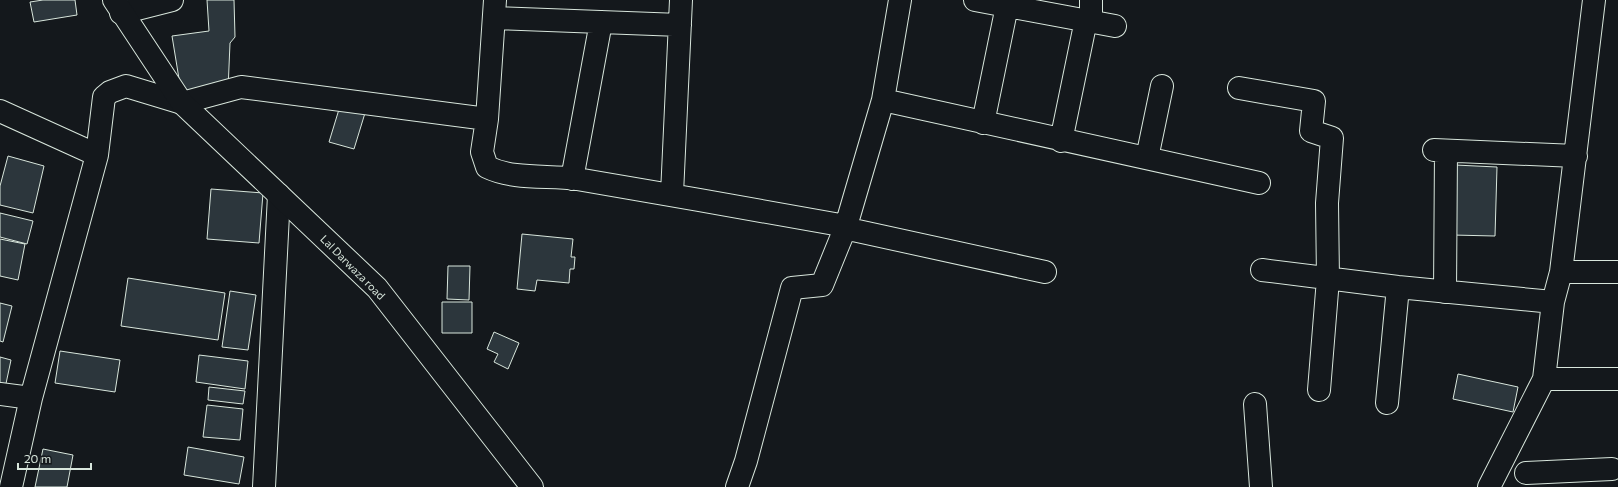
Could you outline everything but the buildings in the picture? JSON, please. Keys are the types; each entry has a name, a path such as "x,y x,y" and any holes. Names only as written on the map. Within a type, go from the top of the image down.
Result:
{"street":[{"path":"172,0 118,6 182,103"},
{"path":"672,194 681,0"},
{"path":"738,487 792,288 822,285 846,226 883,100 900,0"},
{"path":"975,0 1007,6 1089,14 1115,26"},
{"path":"1489,487 1544,379 1553,302 1561,272 1594,0"},
{"path":"983,123 1007,6"},
{"path":"680,25 601,22 495,9 487,119 482,152 487,167 499,173 572,179 672,194 846,226 853,230 1045,272"},
{"path":"1061,141 1089,14"},
{"path":"572,179 601,22"},
{"path":"11,487 31,398 97,155 104,97 110,92 126,86 182,103 241,87 487,119"},
{"path":"1147,158 1162,86"},
{"path":"1239,88 1314,101 1311,131 1332,138 1327,203 1328,279 1319,390"},
{"path":"883,100 1061,141 1147,158 1259,183"},
{"name":"Lal Darwaza road","path":"182,103 377,288 529,486"},
{"path":"0,110 97,155"},
{"path":"1445,292 1440,150 1576,156"},
{"path":"264,487 279,195"},
{"path":"1262,270 1398,287 1553,302"},
{"path":"1561,272 1618,272"},
{"path":"1387,403 1398,287"},
{"path":"1544,379 1618,380"},
{"path":"0,394 31,398"},
{"path":"1255,404 1261,487"},
{"path":"1518,431 1527,480 1612,469"}]}
